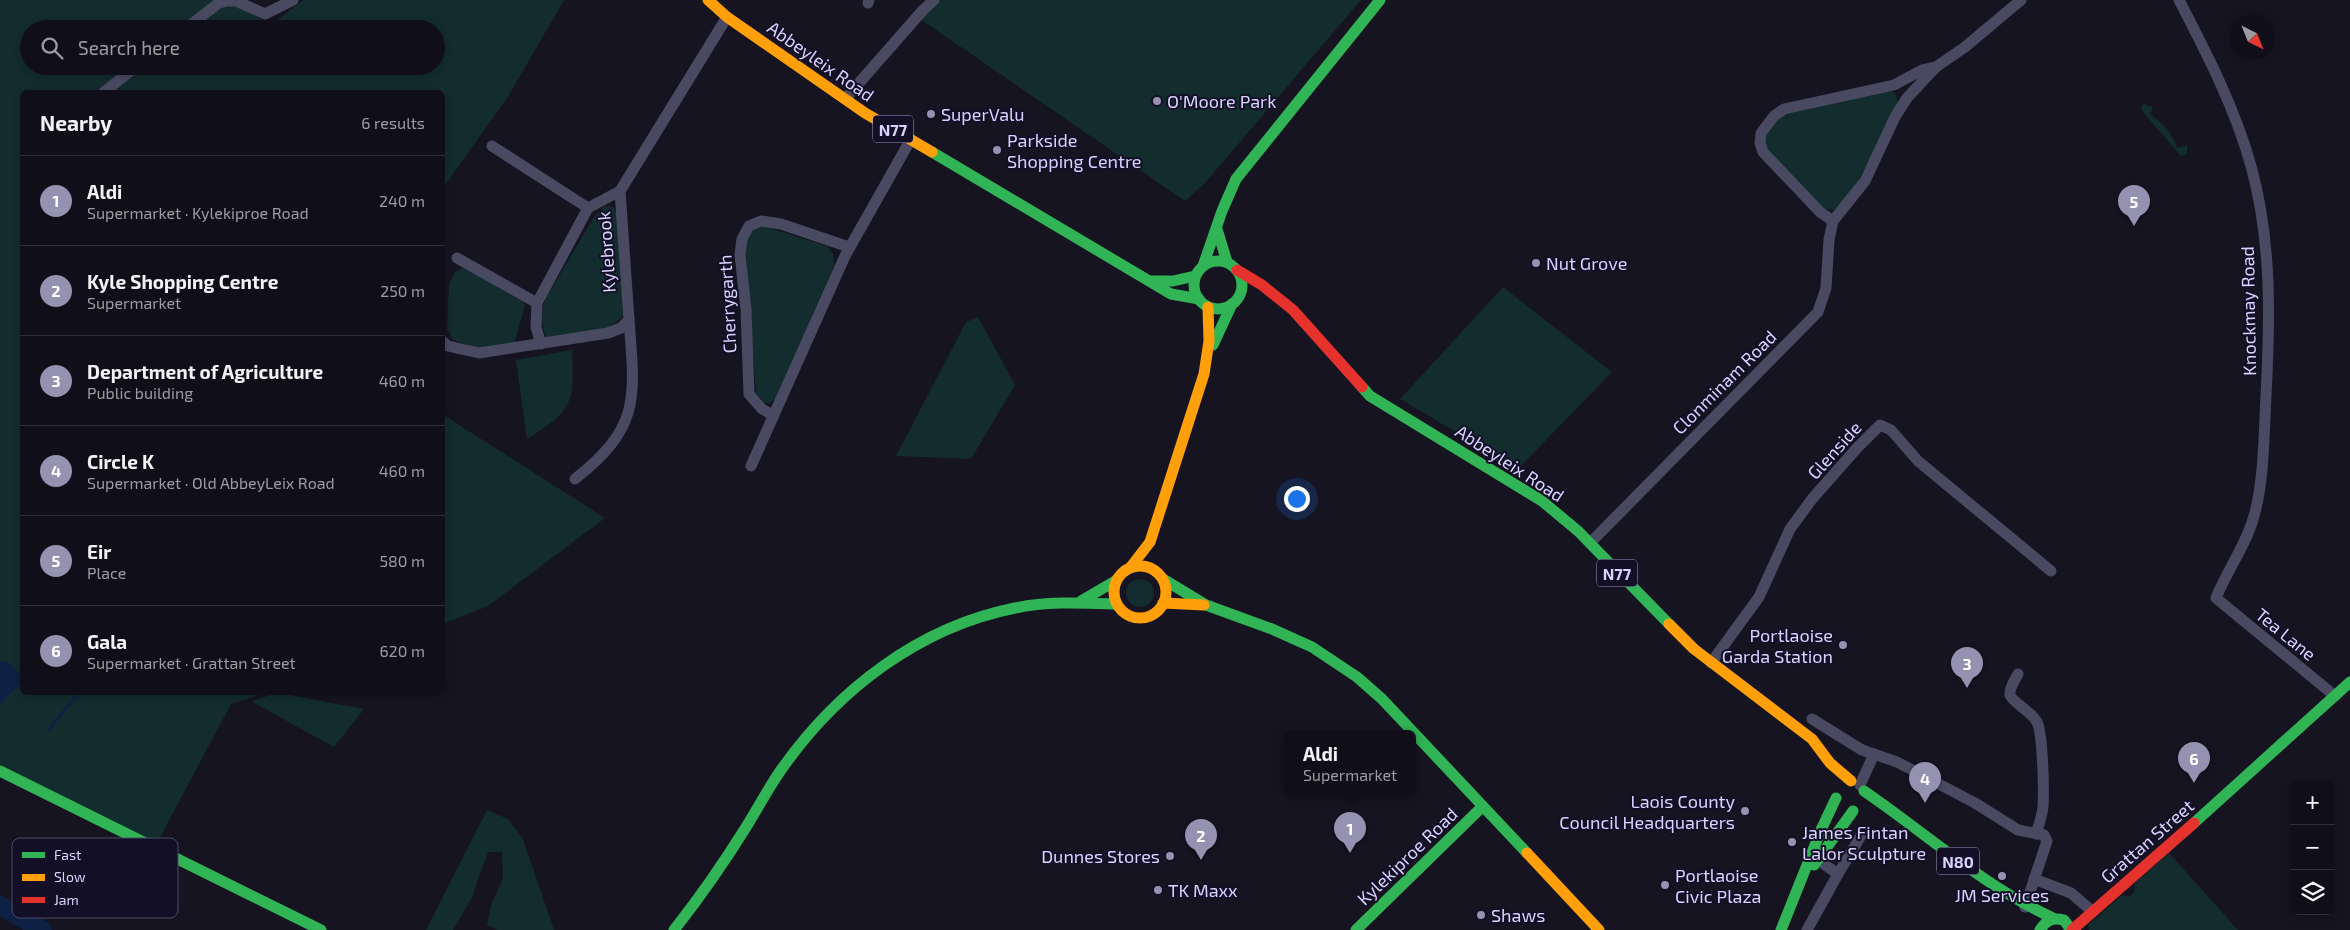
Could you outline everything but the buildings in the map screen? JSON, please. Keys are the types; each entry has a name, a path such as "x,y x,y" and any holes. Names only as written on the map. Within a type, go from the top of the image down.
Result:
{"main road":[{"name":"Abbeyleix Road","path":"708,0 727,17 845,99 1171,294 1198,299"},
{"path":"1198,299 1194,288 1196,276 1203,266 1227,195 1236,179 1380,0"},
{"path":"1203,266 1214,261 1227,262 1217,229"},
{"name":"N77","path":"1227,262 1237,270"},
{"name":"Abbeyleix Road","path":"1237,270 1262,285 1308,325 1370,396 1529,492 1578,531 1634,591 1711,663 1812,739 1830,763"},
{"path":"1163,579 1166,591 1164,603 1150,616 1138,618 1126,614 1117,604 1114,592 1117,580 1120,575 1130,568 1150,542 1209,354 1235,302 1242,282 1237,270"},
{"path":"1151,281 1172,281 1196,276"},
{"name":"Abbeyleix Road","path":"1235,302 1254,296 1278,299"},
{"name":"N77","path":"1198,299 1208,307 1221,309 1235,302"},
{"path":"1208,307 1211,328 1209,354"},
{"path":"1150,542 1154,570"},
{"path":"1130,568 1142,566 1154,570 1163,579 1206,605"},
{"path":"1080,601 1117,580"},
{"path":"674,930 734,846 785,765 835,705 873,671 919,641 960,623 1006,609 1080,601 1117,604"},
{"path":"1164,603 1206,605"},
{"name":"Kylekiproe Road","path":"1206,605 1272,629 1312,647 1358,677 1382,699 1411,730"},
{"name":"Grattan Street","path":"2072,930 2350,682"},
{"name":"Kylekiproe Road","path":"1416,736 1599,930"},
{"name":"N77","path":"1830,763 1834,781"},
{"name":"N77","path":"1830,763 1858,786"},
{"path":"0,772 134,838"},
{"path":"1781,930 1799,889 1822,825 1836,798 1839,786 1858,786 1864,801 1818,860 1799,889"},
{"name":"N80","path":"1858,786 1894,810 1949,854 2025,907 2068,923 2072,930"},
{"path":"1836,798 1844,810 1858,808 1894,810"},
{"name":"Kylekiproe Road","path":"1356,930 1482,807"},
{"path":"178,860 321,930"},
{"name":"N80","path":"2025,907 2039,930 2045,922 2057,919"},
{"path":"2057,919 2093,912"}],"street":[{"path":"196,20 218,3 236,1 265,14 293,0"},
{"path":"916,0 923,10"},
{"path":"845,99 934,0"},
{"path":"1936,67 1922,70 1894,84 1784,109 1774,116 1761,133 1760,143 1762,152 1820,212 1833,221 1865,181 1894,120 1907,98 1936,67 1965,47 2020,0"},
{"name":"Knockmay Road","path":"2179,0 2223,88 2246,150 2255,182 2268,268 2268,348 2258,496 2250,531 2216,598"},
{"name":"Kylebrook","path":"575,478 594,464 616,440 629,410 633,382 620,190 727,17"},
{"path":"107,90 126,75"},
{"path":"1894,84 1907,98"},
{"path":"751,466 849,247 911,139"},
{"path":"492,146 588,208"},
{"path":"541,344 536,326 538,303 588,208 620,190"},
{"name":"Cherrygarth","path":"773,415 762,409 749,394 746,309 741,275 742,240 748,226 761,221 781,224 849,247"},
{"name":"Clonminam Road","path":"1590,543 1818,312 1826,288 1829,240 1833,221"},
{"path":"457,258 538,303"},
{"path":"445,344 448,346 480,353 608,333 621,328 629,320"},
{"name":"Glenside","path":"1711,663 1759,597 1790,529 1812,500 1857,448 1880,426 1891,430 1918,461 2051,571"},
{"name":"Tea Lane","path":"2216,598 2335,696"},
{"path":"2018,674 2010,692 2011,698 2031,713 2039,727 2043,793 2042,809 2036,834"},
{"path":"1812,719 1862,750 1897,762 1975,802 2018,830 2044,835 2047,841 2025,907"},
{"path":"1858,786 1874,754"},
{"path":"1806,930 1862,834"},
{"path":"1818,860 1838,874"},
{"path":"2034,879 2071,893 2093,912"}],"green space":[{"path":"0,0 221,0 244,9 263,20 20,20 20,75 445,75 445,20 277,20 303,0 564,0 509,95 445,185 445,90 20,90 20,695 259,695 231,704 160,838 142,838 0,767"},
{"name":"O'Moore Park","path":"940,0 1361,0 1205,183 1185,201 920,19"},
{"path":"1890,91 1895,93 1899,104 1855,186 1836,210 1824,209 1781,167 1767,149 1765,138 1769,129 1787,113"},
{"path":"2143,104 2153,107 2150,114 2166,128 2177,148 2187,145 2187,154 2181,156 2142,111 2141,107"},
{"path":"604,206 613,207 617,214 623,315 617,322 599,331 547,340 542,319 546,298 594,217"},
{"path":"763,226 827,246 833,254 834,266 776,398 770,403 765,403 756,393 745,243 754,229"},
{"path":"462,268 473,272 523,302 525,306 514,344 480,349 453,340 447,329 449,284 455,272"},
{"path":"1503,287 1612,372 1518,469 1400,399"},
{"path":"978,317 1015,385 971,459 896,456 966,322"},
{"path":"572,350 572,382 568,403 554,420 527,439 516,360"},
{"path":"445,416 605,518 488,606 445,623"},
{"path":"1140,579 1150,583 1154,593 1150,603 1140,607 1130,603 1126,593 1130,583"},
{"path":"271,695 289,695 364,709 334,747 251,701"},
{"path":"487,810 508,819 523,839 554,930 497,930 487,925 491,905 503,878 502,852 488,852 472,897 453,930 426,930"},
{"path":"2169,853 2238,930 2089,930 2088,925 2122,895 2129,897 2134,892 2135,883"}],"water":[{"path":"5,661 18,672 20,684 0,705 0,662"}],"waterway":[{"path":"49,729 77,695"},
{"path":"0,905 12,912"},
{"path":"22,918 42,930"}],"traffic: fast":[{"path":"1203,266 1222,211 1236,179 1380,0"},
{"path":"932,152 1171,294 1199,299"},
{"path":"1217,229 1227,262"},
{"path":"1218,261 1227,263 1235,268 1240,276 1242,285 1240,294 1235,302 1227,307 1218,309 1209,307 1201,302 1196,294 1194,285 1196,276 1201,268 1209,263 1218,261"},
{"path":"1151,281 1173,281 1195,276"},
{"path":"1213,345 1232,304"},
{"path":"1362,387 1370,396 1542,501 1578,531 1669,624"},
{"path":"1163,579 1206,605 1272,629 1312,647 1357,677 1382,699 1411,730"},
{"path":"1081,601 1117,580"},
{"path":"674,930 722,865 777,776 803,741 854,689 883,666 946,630 980,617 1040,604 1117,604"},
{"path":"2194,823 2350,682"},
{"path":"1416,735 1527,853"},
{"path":"0,771 135,838"},
{"path":"1864,791 1979,875 2027,905 2053,918"},
{"path":"1781,930 1821,830 1836,798"},
{"path":"1356,930 1482,807"},
{"path":"1814,865 1853,811"},
{"path":"178,859 321,930"},
{"path":"2040,930 2047,922 2056,919 2064,920 2071,930"}],"traffic: slow":[{"path":"708,0 727,17 865,113 932,152"},
{"path":"1130,568 1150,542 1204,374 1209,341 1208,307"},
{"path":"1140,566 1154,570 1162,578 1166,592 1162,606 1154,614 1140,618 1126,614 1118,606 1114,592 1118,578 1126,570 1140,566"},
{"path":"1163,603 1204,605"},
{"path":"1669,624 1694,649 1812,739 1830,763 1851,781"},
{"path":"1527,853 1599,930"}],"traffic: jam":[{"path":"1237,270 1262,285 1293,310 1362,387"},
{"path":"2072,930 2194,823"}],"place":[{"name":"O'Moore Park","path":"1157,101"},
{"name":"SuperValu","path":"931,114"},
{"name":"Parkside Shopping Centre","path":"997,150"},
{"name":"Eir","path":"2134,226"},
{"name":"Nut Grove","path":"1536,263"},
{"name":"Portlaoise Garda Station","path":"1843,645"},
{"name":"Department of Agriculture","path":"1967,688"},
{"name":"Gala","path":"2194,783"},
{"name":"Circle K","path":"1925,803"},
{"name":"Laois County Council Headquarters","path":"1745,811"},
{"name":"James Fintan Lalor Sculpture","path":"1792,842"},
{"name":"Aldi","path":"1350,853"},
{"name":"Dunnes Stores","path":"1170,856"},
{"name":"Kyle Shopping Centre","path":"1201,860"},
{"name":"JM Services","path":"2002,876"},
{"name":"Portlaoise Civic Plaza","path":"1665,885"},
{"name":"TK Maxx","path":"1158,890"},
{"name":"Shaws","path":"1481,915"}]}
